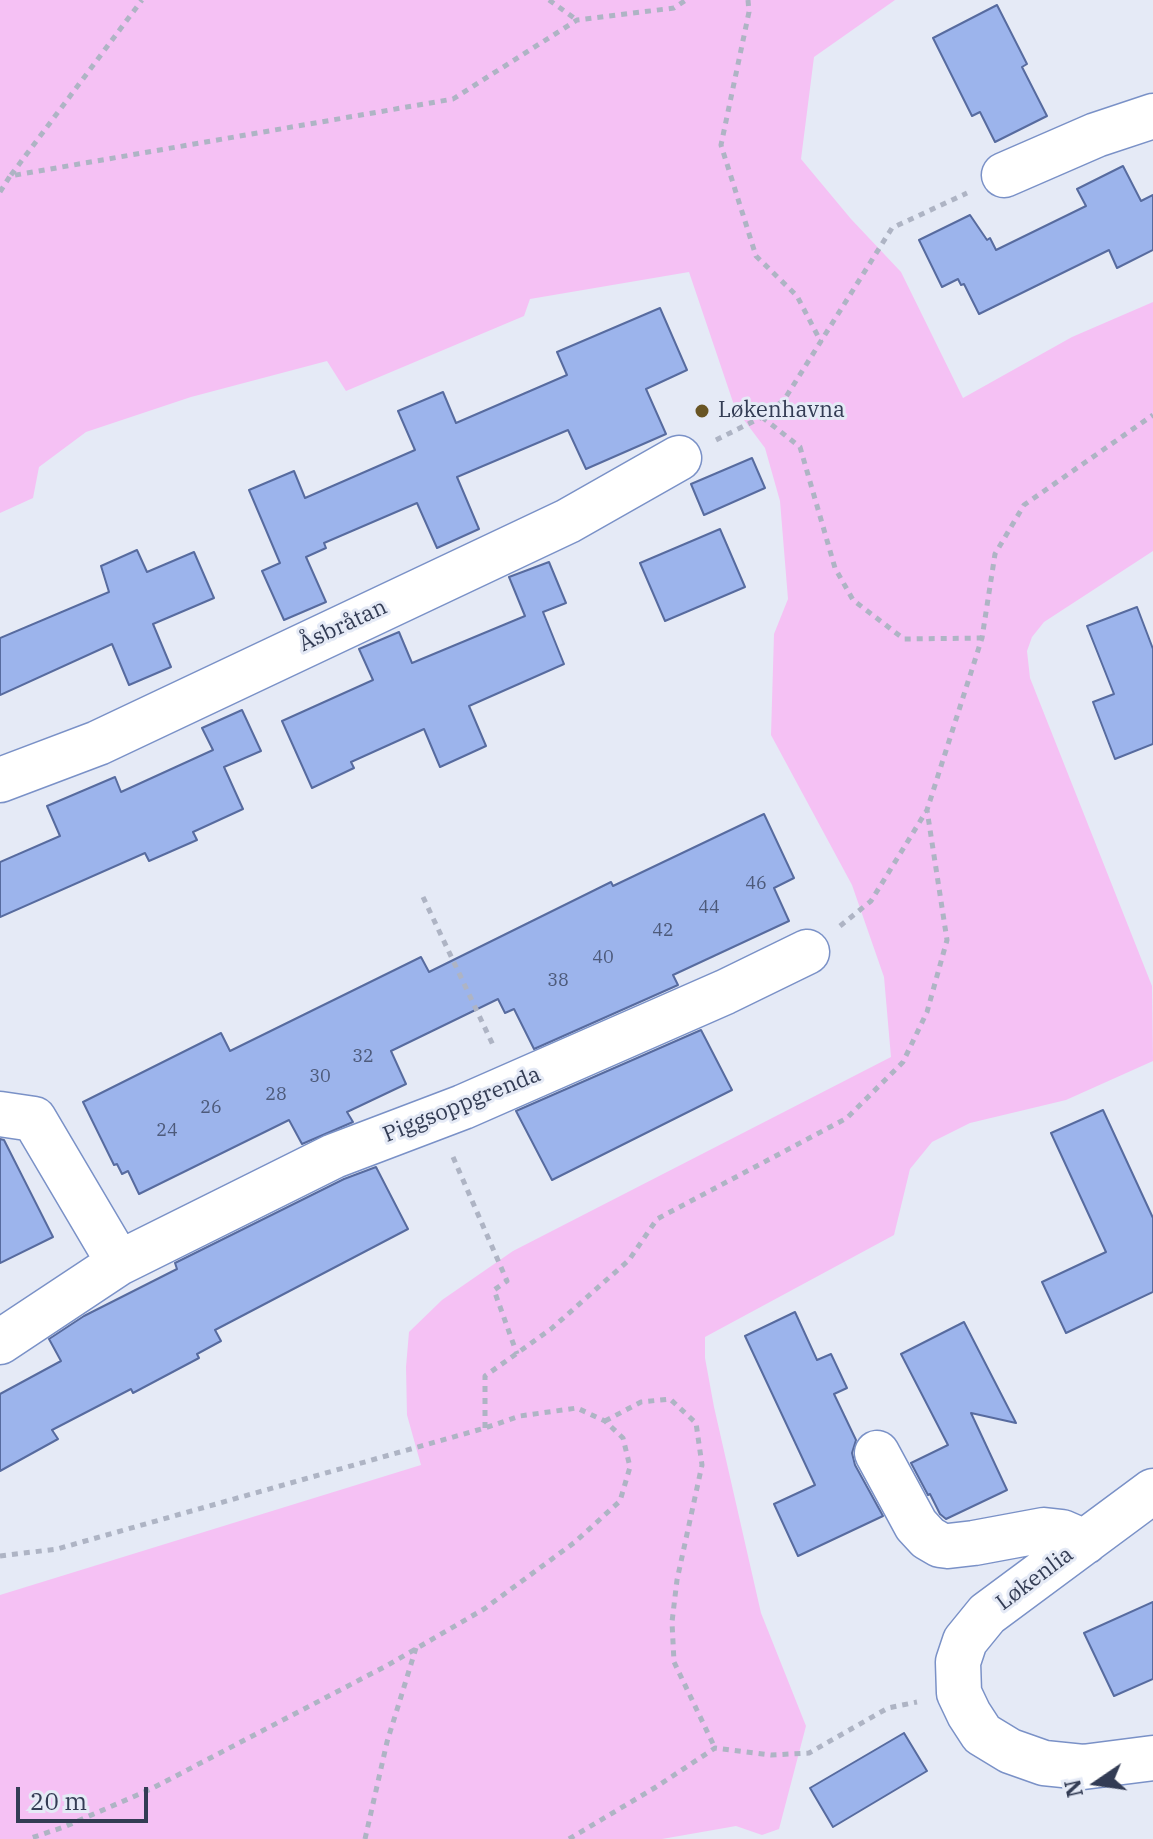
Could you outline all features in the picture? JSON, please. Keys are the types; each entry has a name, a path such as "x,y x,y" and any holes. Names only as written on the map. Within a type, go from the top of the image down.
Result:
{"street":[{"path":"1004,175 1096,135 1153,116"},
{"name":"Åsbråtan","path":"0,780 98,743 568,521 679,458"},
{"name":"Piggsoppgrenda","path":"0,1342 119,1263 334,1156 512,1086 725,992 807,952"},
{"path":"0,1114 34,1119 119,1263"},
{"path":"877,1453 916,1525 940,1545 1044,1530 1062,1532 1085,1542"},
{"name":"Løkenlia","path":"959,1693 958,1662 965,1641 987,1614 1153,1491"},
{"path":"959,1693 982,1734 1010,1751 1044,1763 1083,1767 1153,1758"}],"path":[{"path":"0,192 142,0"},
{"path":"549,0 577,20"},
{"path":"10,176 453,99 577,20 674,8 686,0"},
{"path":"748,0 749,12 721,145 756,256 797,296 822,343"},
{"path":"679,458 762,417 784,400 892,228 1004,175"},
{"path":"807,952 871,901 927,810 982,638 995,554 1024,505 1153,415"},
{"path":"762,417 800,447 835,568 853,600 904,639 982,638"},
{"path":"485,1428 485,1376 551,1329 629,1260 657,1219 847,1118 903,1062 927,1012 947,940 927,810"},
{"path":"423,897 512,1086"},
{"path":"436,1118 507,1281 494,1290 517,1354"},
{"path":"605,1421 641,1402 670,1399 696,1423 702,1465 677,1580 672,1622 674,1662 715,1748"},
{"path":"0,1556 57,1549 520,1416 577,1408 605,1421 623,1438 630,1467 620,1501 575,1542 484,1609 151,1789 64,1827 28,1839"},
{"path":"365,1839 387,1742 416,1648"},
{"path":"569,1839 715,1748 771,1755 809,1753 888,1708 959,1693"}],"shaded area":[{"path":"0,0 895,0 814,57 801,159 901,272 963,398 1072,337 1153,302 1153,551 1044,622 1032,637 1027,651 1030,678 1152,986 1153,1061 1066,1100 970,1123 932,1142 910,1169 894,1235 705,1337 705,1358 714,1407 761,1613 806,1726 779,1829 762,1835 736,1826 662,1839 0,1839 0,1595 421,1465 407,1415 409,1332 442,1300 513,1251 891,1057 884,977 852,885 771,735 774,634 788,599 780,501 765,448 735,408 689,272 530,299 524,316 346,391 327,361 191,397 86,432 39,467 33,498 0,513"}],"building":[{"path":"997,5 1027,64 1022,67 1047,116 995,142 980,112 972,116 933,38"},
{"path":"1123,166 1141,201 1153,195 1153,250 1117,268 1109,250 979,314 964,284 961,285 958,279 942,287 919,240 970,215 996,250 1086,206 1077,189"},
{"path":"660,308 687,370 646,389 666,434 586,469 568,430 457,477 479,529 437,548 417,503 324,543 326,548 306,557 326,602 284,620 262,571 280,563 249,490 294,471 305,498 415,450 398,411 443,392 456,423 567,375 557,352"},
{"path":"752,458 765,488 704,515 691,484"},
{"path":"720,529 745,587 665,621 640,563"},
{"path":"137,550 147,572 194,552 214,598 153,624 171,667 129,685 112,644 0,695 0,638 109,592 101,566"},
{"path":"549,562 566,603 543,612 564,664 469,706 486,746 440,767 424,729 351,762 354,768 312,788 282,721 373,680 359,649 399,632 412,663 525,616 509,577"},
{"path":"1137,607 1153,649 1153,744 1115,759 1093,702 1114,694 1087,626"},
{"path":"242,710 261,751 224,767 243,809 193,832 197,840 149,861 145,853 0,917 0,862 60,836 47,806 115,777 121,792 213,750 202,728"},
{"path":"764,814 794,878 774,888 789,921 673,975 678,985 534,1049 514,1009 505,1013 498,999 391,1051 406,1084 347,1112 353,1122 302,1144 289,1120 139,1194 128,1171 122,1174 117,1164 114,1165 83,1102 221,1033 230,1051 421,957 429,972 611,882 613,886"},
{"path":"701,1030 732,1090 552,1180 516,1111"},
{"path":"1103,1110 1153,1218 1153,1292 1066,1333 1042,1282 1106,1252 1051,1133"},
{"path":"0,1139 4,1140 53,1237 0,1263"},
{"path":"376,1167 408,1229 215,1330 221,1341 197,1354 199,1358 133,1393 131,1389 52,1430 58,1439 0,1471 0,1394 61,1361 49,1339 84,1316 177,1269 175,1263 344,1179"},
{"path":"795,1312 817,1360 831,1354 847,1388 834,1394 856,1440 852,1453 855,1465 883,1516 798,1556 774,1504 815,1485 745,1336"},
{"path":"964,1322 1016,1423 971,1413 1007,1490 946,1519 928,1495 911,1463 948,1445 901,1354"},
{"path":"1153,1602 1153,1679 1114,1696 1084,1633"},
{"path":"904,1733 927,1771 833,1827 810,1788"}],"place":[{"name":"Løkenhavna","path":"702,411"}]}
